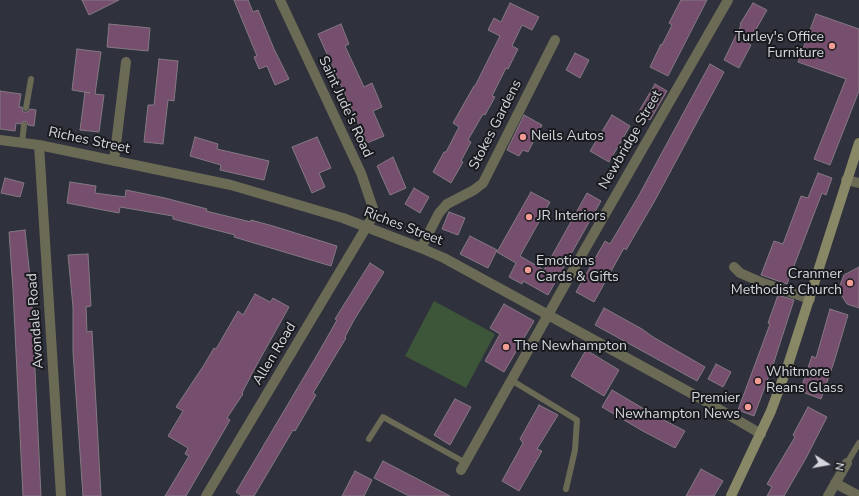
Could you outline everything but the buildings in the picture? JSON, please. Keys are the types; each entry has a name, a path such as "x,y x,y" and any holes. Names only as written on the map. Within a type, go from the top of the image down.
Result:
{"street":[{"name":"Saint Jude's Road","path":"280,0 361,173 373,208 373,216 367,227"},
{"name":"Newbridge Street","path":"463,467 728,0"},
{"name":"Stokes Gardens","path":"421,248 439,213 447,204 474,190 483,183 555,40"},
{"path":"114,161 126,62"},
{"name":"Riches Street","path":"0,140 39,145 231,185 343,218 367,227 444,258 700,398 761,434"},
{"path":"730,496 761,434 778,391 810,299 846,180 859,143"},
{"name":"Avondale Road","path":"39,145 61,496"},
{"path":"846,180 859,183"},
{"name":"Allen Road","path":"206,496 367,227"},
{"path":"734,267 740,273 763,283 810,299"},
{"path":"828,496 847,463"},
{"path":"835,483 859,496"}],"lane":[{"path":"26,108 31,79"},
{"path":"22,143 24,125"},
{"path":"511,380 577,420 575,450 566,489"},
{"path":"369,439 383,417 463,467"},
{"path":"847,463 859,443"}],"green space":[{"path":"434,301 495,334 466,388 405,356"}],"place":[{"name":"Turley's Office Furniture","path":"832,46"},
{"name":"Neils Autos","path":"523,137"},
{"name":"JR Interiors","path":"529,217"},
{"name":"Emotions Cards & Gifts","path":"528,270"},
{"name":"Cranmer Methodist Church","path":"850,283"},
{"name":"The Newhampton","path":"506,347"},
{"name":"Whitmore Reans Glass","path":"758,381"},
{"name":"Premier Newhampton News","path":"748,407"}]}
